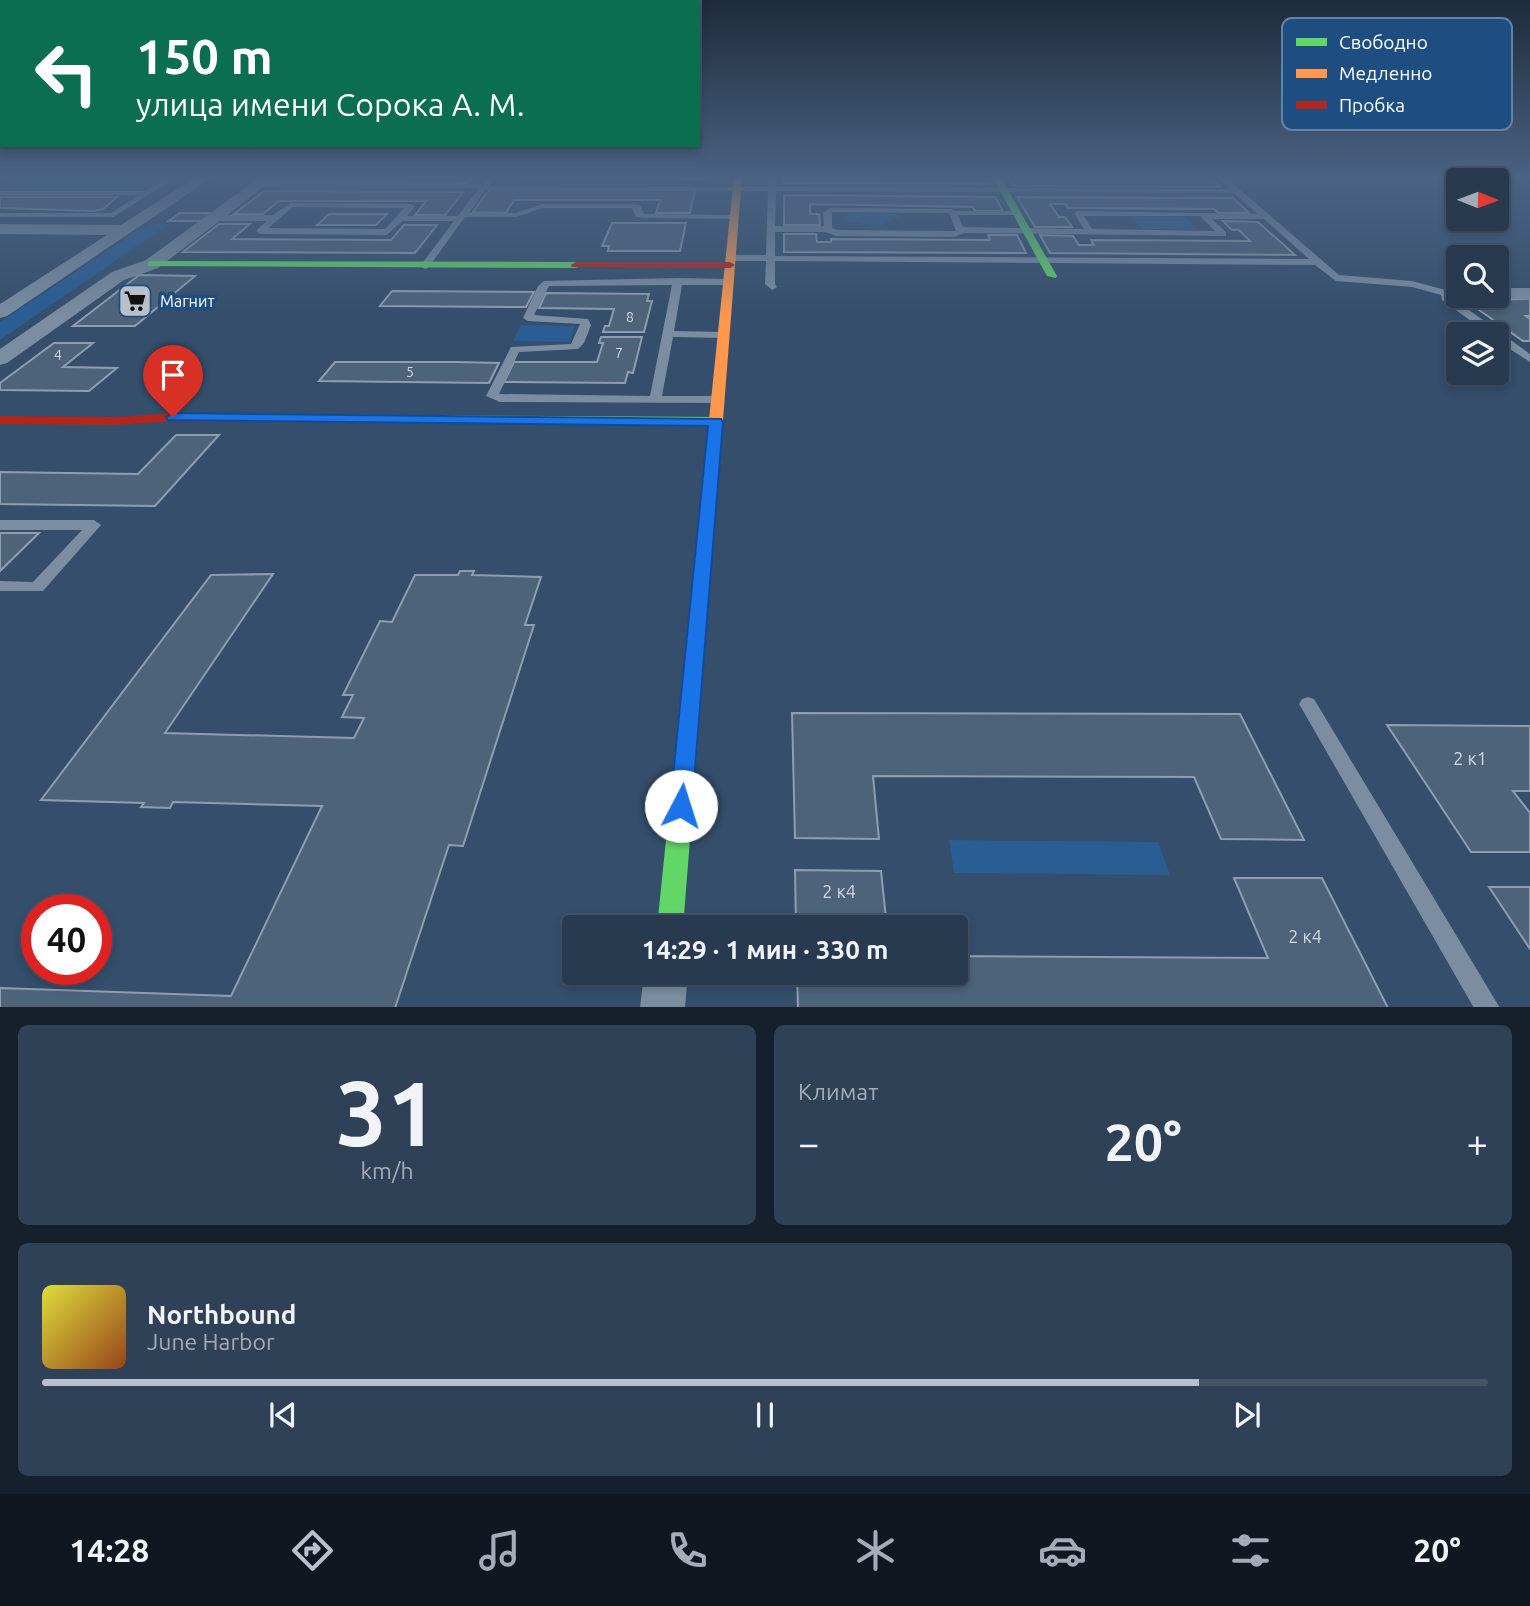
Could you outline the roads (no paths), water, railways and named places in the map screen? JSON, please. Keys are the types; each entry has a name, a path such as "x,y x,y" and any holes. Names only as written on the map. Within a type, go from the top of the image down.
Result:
{"street":[{"path":"0,312 137,223"},
{"path":"0,359 118,276 152,264 209,223"},
{"path":"671,915 733,223"},
{"path":"1023,223 1052,276"},
{"path":"0,229 126,230"},
{"path":"152,264 425,266 457,263 730,262"},
{"path":"56,275 118,276"},
{"path":"1509,294 1530,294"},
{"path":"0,420 118,421 173,417 716,422"},
{"path":"663,1007 665,985"}],"lane":[{"path":"269,223 260,231 387,232 395,223"},
{"path":"425,266 457,223"},
{"path":"771,223 772,286"},
{"path":"828,223 828,229"},
{"path":"957,223 960,230"},
{"path":"1084,223 1089,231"},
{"path":"771,229 828,229 832,233 881,234 958,234 960,230 1223,233 1213,223"},
{"path":"1273,223 1336,278 1412,284 1446,292"},
{"path":"730,262 770,258 1318,262"},
{"path":"655,399 678,282"},
{"path":"718,400 492,396 514,349 574,347 579,343 586,322 528,318 547,283 728,282"},
{"path":"1460,308 1479,322"},
{"path":"668,334 724,335"},
{"path":"1509,344 1530,359"},
{"path":"1512,346 1530,346"},
{"path":"0,525 94,525 37,587 0,586"},
{"path":"1308,704 1488,1007"}],"place":[{"name":"Магнит","path":"135,301"}]}
